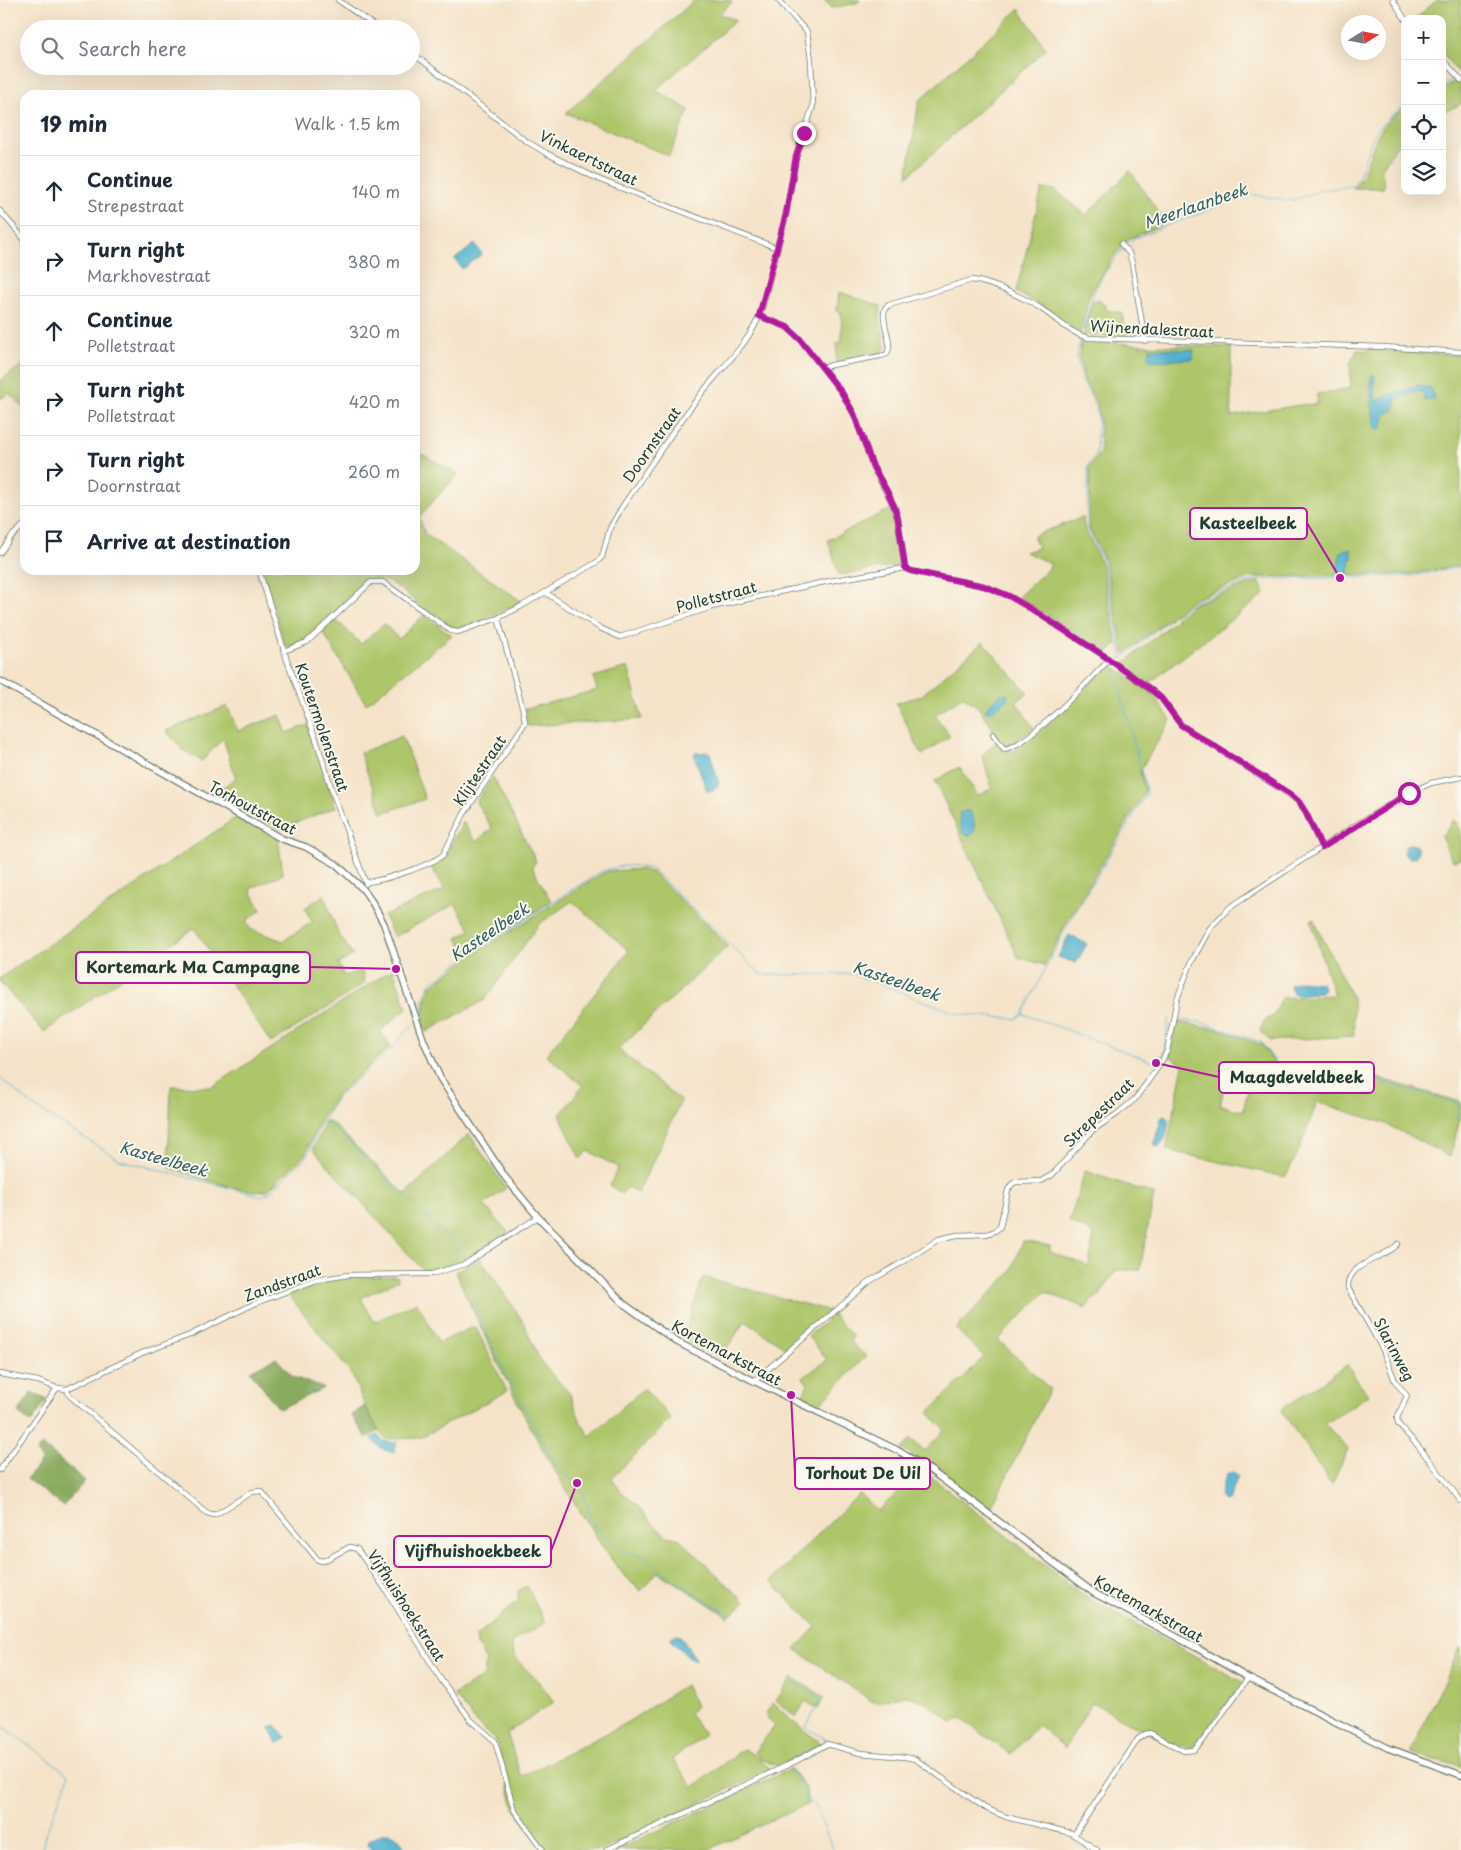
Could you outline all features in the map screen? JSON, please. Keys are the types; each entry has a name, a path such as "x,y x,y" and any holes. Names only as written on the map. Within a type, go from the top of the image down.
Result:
{"street":[{"path":"338,0 366,20"},
{"name":"Doornstraat","path":"284,651 307,642 372,582 383,582 451,630 458,632 498,618 546,593 597,562 602,557 610,528 622,507 686,415 758,321 789,201 796,157 814,98 810,41 807,32 778,0"},
{"path":"1393,0 1402,15"},
{"name":"Vinkaertstraat","path":"420,59 526,140 546,153 600,180 777,248"},
{"path":"1443,60 1461,80"},
{"path":"1,214 20,235"},
{"path":"1121,244 1129,253 1132,263 1145,341"},
{"name":"Wijnendalestraat","path":"823,368 887,354 889,346 883,316 885,308 889,305 972,280 981,281 1030,301 1071,332 1089,338 1383,347 1461,352"},
{"path":"759,316 787,327 800,339 842,393 854,414 873,467 894,506 898,519 905,568"},
{"path":"0,553 11,537 20,529"},
{"name":"Polletstraat","path":"546,593 600,628 620,637 712,607 829,581 905,568 911,571 971,582 997,591 1028,607 1109,660 1161,698 1181,725 1290,794 1299,802 1322,848"},
{"name":"Koutermolenstraat","path":"261,575 284,651 366,882"},
{"name":"Klijtestraat","path":"366,882 424,865 443,855 464,814 525,723 498,618"},
{"path":"992,734 1004,748 1016,746 1055,714 1109,660"},
{"name":"Torhoutstraat","path":"0,681 282,839 306,847 336,864 363,889 384,924 417,1024"},
{"name":"Strepestraat","path":"754,1381 870,1281 882,1273 939,1239 957,1235 995,1232 1000,1227 1008,1190 1012,1184 1041,1180 1052,1175 1093,1130 1135,1099 1168,1052 1177,999 1191,964 1210,928 1229,908 1409,793 1431,783 1461,777"},
{"path":"363,889 366,882"},
{"name":"Kortemarkstraat","path":"417,1024 440,1078 505,1177 538,1217 624,1304 677,1342 897,1450 930,1470 1094,1593 1197,1648 1248,1678 1388,1748 1461,1775"},
{"name":"Zandstraat","path":"67,1389 142,1353 316,1280 348,1275 432,1274 465,1264 538,1217"},
{"name":"Slarinweg","path":"1398,1244 1354,1272 1348,1282 1348,1288 1383,1350 1395,1381 1407,1396 1397,1418 1399,1428 1419,1447 1461,1500"},
{"path":"0,1374 67,1389"},
{"path":"0,1470 57,1388"},
{"name":"Vijfhuishoekstraat","path":"67,1389 69,1395 207,1513 218,1513 255,1491 261,1491 318,1560 323,1561 350,1547 357,1549 386,1590 442,1681 471,1720 495,1741 514,1810 544,1850"},
{"path":"1074,1835 1138,1739 1150,1733 1184,1750 1194,1750 1202,1742 1248,1678"},
{"path":"606,1850 794,1762 827,1744 860,1753 905,1757 915,1760 985,1808 1006,1817 1074,1835 1097,1850"}],"green space":[{"path":"695,0 729,0 732,2 719,14 736,20 656,90 689,110 669,156 566,113"},
{"path":"824,0 860,0 857,3 832,8"},
{"path":"1437,0 1461,0 1461,66 1459,73 1446,58 1446,15 1420,15"},
{"path":"1019,9 1046,49 907,177 919,101"},
{"path":"1457,81 1461,85 1461,104 1446,111 1446,105 1446,87"},
{"path":"1401,111 1401,139 1382,168 1384,188 1353,188 1366,167 1377,136 1392,117"},
{"path":"1130,171 1166,223 1128,239 1115,255 1090,294 1080,333 1041,305 1016,292 1042,189 1055,190 1086,215"},
{"path":"839,292 881,306 880,319 885,347 883,352 872,356 836,362 837,343 842,342 841,312 837,311"},
{"path":"1093,301 1101,301 1101,304 1106,305 1106,310 1122,313 1126,338 1083,334"},
{"path":"1082,340 1144,345 1231,347 1231,416 1317,404 1317,394 1351,388 1350,364 1357,350 1461,355 1461,565 1412,574 1251,577 1190,601 1124,654 1105,561 1089,528 1090,466 1100,453 1100,428 1098,406 1085,382 1079,357"},
{"path":"20,367 20,404 9,393 0,399 0,381"},
{"path":"420,453 458,474 420,516"},
{"path":"891,509 900,565 839,575 828,540"},
{"path":"1083,517 1084,527 1102,565 1117,644 1107,654 1018,597 1051,564 1025,552 1038,548 1033,536"},
{"path":"420,520 425,534 521,601 481,622 457,628 446,625 434,618 388,582 376,579 365,582 330,619 310,635 288,647 285,645 264,575 420,575"},
{"path":"1259,581 1265,594 1148,684 1122,665 1193,604"},
{"path":"424,615 452,635 366,704 323,632 336,620 361,644 384,624 399,639"},
{"path":"983,642 1028,693 1016,702 1034,728 1010,745 1004,745 978,707 963,696 935,715 950,736 922,755 896,703 921,696"},
{"path":"1110,664 1151,692 1171,720 1140,770 1145,792 1065,925 1045,965 1018,957 935,781 959,767 978,796 992,788 982,755 996,742 1005,753 1016,750 1047,725"},
{"path":"628,667 642,719 528,726 525,709 597,690 593,677"},
{"path":"227,706 238,731 280,715 287,733 308,725 336,807 280,829 216,792 236,778 223,738 202,761 183,750 166,731"},
{"path":"402,736 425,799 382,813 360,753"},
{"path":"493,777 536,861 532,867 551,901 466,955 457,938 471,930 455,904 394,937 384,916 445,889 431,867 444,858 463,822 476,842 492,828 476,802"},
{"path":"238,816 278,838 283,874 250,889 261,910 246,921 250,929 283,941 312,922 305,908 324,895 338,933 353,955 338,964 344,976 362,971 365,983 271,1043 194,928 44,1032 0,982 0,978"},
{"path":"1454,820 1461,830 1461,859 1453,861 1441,837"},
{"path":"641,869 653,873 728,946 618,1049 681,1101 638,1193 628,1187 621,1194 610,1185 618,1167 588,1151 580,1159 560,1115 583,1086 546,1055 629,951 572,901 539,924 485,1000 426,1032 423,1025 426,1000 431,986 468,958 601,874 609,871"},
{"path":"1313,918 1353,1000 1354,1036 1270,1041 1260,1031 1264,1021 1274,1015 1282,998 1334,995 1311,921"},
{"path":"393,969 407,1008 380,1031 391,1046 337,1095 320,1121 304,1156 268,1190 236,1188 170,1168 168,1164 171,1086 212,1087"},
{"path":"1177,1022 1218,1029 1262,1045 1285,1078 1303,1083 1311,1090 1331,1091 1347,1086 1360,1073 1461,1102 1460,1119 1450,1157 1384,1123 1317,1102 1297,1155 1285,1177 1166,1150 1183,1065 1169,1056","holes":["1228,1070 1249,1086 1243,1111 1220,1105"]},
{"path":"326,1121 333,1124 405,1194 469,1134 506,1188 484,1205 508,1232 466,1261 450,1266 423,1270 313,1149"},
{"path":"1085,1171 1154,1194 1140,1270 1116,1270 1100,1295 1091,1301 1086,1308 1045,1292 998,1340 1050,1389 990,1510 902,1449 911,1439 925,1451 945,1430 928,1413 984,1357 956,1329 1011,1272 1023,1241 1050,1246 1050,1252 1089,1266 1094,1233 1069,1222"},
{"path":"480,1258 522,1320 541,1362 570,1394 581,1423 590,1436 644,1388 671,1419 612,1478 619,1490 640,1507 652,1523 667,1536 680,1539 745,1602 728,1617 657,1572 641,1591 624,1575 609,1556 564,1487 530,1427 499,1366 456,1273 456,1271"},
{"path":"397,1276 398,1280 361,1298 374,1322 417,1302 439,1343 475,1326 507,1391 420,1438 386,1439 379,1431 365,1406 351,1373 287,1293 312,1284 339,1278"},
{"path":"703,1277 830,1311 786,1348 745,1321 720,1358 683,1339"},
{"path":"833,1315 853,1337 850,1342 866,1356 817,1407 801,1399 808,1384 803,1378 827,1360 808,1336"},
{"path":"276,1358 293,1377 324,1388 279,1409 250,1371"},
{"path":"1347,1365 1368,1395 1325,1424 1348,1449 1332,1485 1281,1410"},
{"path":"32,1392 47,1400 31,1423 18,1413"},
{"path":"365,1406 379,1431 367,1438 351,1415"},
{"path":"42,1445 85,1481 63,1506 27,1479 42,1460 36,1452"},
{"path":"922,1470 1084,1596 1243,1682 1193,1747 1170,1743 1156,1737 1092,1702 1065,1748 1038,1725 1011,1754 960,1718 953,1723 926,1702 905,1695 875,1703 795,1649 816,1627 771,1581 859,1494 878,1511"},
{"path":"527,1586 545,1623 513,1641 511,1645 515,1656 522,1666 540,1683 554,1702 507,1733 521,1777 623,1725 685,1685 696,1706 689,1714 705,1735 672,1759 693,1787 743,1749 771,1769 601,1850 544,1850 514,1808 497,1742 479,1726 454,1695 484,1676 486,1661 477,1645 476,1636 518,1601 518,1591"},
{"path":"1461,1646 1461,1767 1410,1753"},
{"path":"792,1677 824,1698 818,1709 805,1701 796,1717 776,1701"},
{"path":"773,1703 792,1721 821,1743 807,1753 778,1766 760,1759 754,1752 775,1726 765,1715"},
{"path":"791,1769 806,1789 808,1804 707,1850 616,1850"}],"water":[{"path":"475,244 482,254 462,269 455,259"},
{"path":"1150,348 1194,350 1193,359 1151,361 1148,358"},
{"path":"1374,374 1376,402 1390,394 1418,385 1432,389 1434,399 1425,401 1423,392 1396,398 1397,403 1393,410 1386,414 1382,428 1375,430 1371,396 1371,376"},
{"path":"1351,549 1352,557 1348,574 1337,573 1340,555 1343,550"},
{"path":"1008,694 1007,699 998,707 987,712 985,711 1000,695"},
{"path":"695,753 710,753 719,783 715,789 707,791 694,755"},
{"path":"968,810 973,816 975,830 970,836 963,833 959,813"},
{"path":"1408,844 1414,844 1418,851 1414,858 1408,858 1404,854 1404,848"},
{"path":"1069,935 1087,944 1076,963 1058,957"},
{"path":"1301,981 1322,983 1324,988 1321,992 1298,995 1293,993 1290,985"},
{"path":"1164,1116 1169,1119 1167,1130 1163,1142 1158,1147 1155,1145 1155,1140 1161,1118"},
{"path":"378,1435 383,1441 397,1443 394,1452 384,1450 376,1444 372,1438"},
{"path":"1234,1472 1238,1476 1229,1500 1225,1502 1220,1497 1223,1483 1228,1473"},
{"path":"680,1636 696,1659 693,1660 671,1641 671,1637"},
{"path":"276,1725 286,1738 279,1743 277,1743 270,1729 270,1727"},
{"path":"384,1833 398,1837 405,1850 372,1850 368,1846 369,1840"}],"waterway":[{"name":"Meerlaanbeek","path":"1446,84 1454,80"},
{"name":"Meerlaanbeek","path":"1127,243 1135,238 1249,194 1294,200 1321,190 1352,186 1356,181 1378,129 1401,109"},
{"name":"Meerlaanbeek","path":"1083,330 1094,292 1103,275 1122,250"},
{"name":"Meerlaanbeek","path":"1081,339 1076,357 1083,382 1096,407 1098,420 1096,454 1088,466 1087,527 1104,564 1122,657"},
{"name":"Kasteelbeek","path":"1174,616 1191,603 1256,579 1412,576 1461,567"},
{"name":"Kasteelbeek","path":"1117,662 1171,618"},
{"name":"Kasteelbeek","path":"422,1020 424,999 429,985 467,956 600,872 613,868 634,866 654,871 760,974 853,974 958,1014 1016,1019 1023,1014 1066,927 1147,793 1114,666"},
{"path":"1023,1014 1156,1063 1164,1052 1169,1019"},
{"path":"1178,1020 1201,1022 1261,1042 1285,1076 1303,1082 1312,1088 1337,1088 1347,1084 1357,1075 1459,1104 1457,1117 1461,1118"},
{"name":"Kasteelbeek","path":"0,1078 33,1106 120,1160 262,1196 270,1192 306,1157 322,1122 338,1096 394,1047 405,1032 414,1025"},
{"path":"323,1122 344,1137 454,1243 458,1248 455,1262"},
{"path":"473,1297 487,1335 507,1376 559,1470 577,1483 584,1495 591,1521 599,1531 622,1551 645,1556 657,1569 730,1615"},
{"path":"792,1681 820,1698 806,1727 830,1742"},
{"path":"0,1724 69,1776 45,1835 42,1850"},
{"path":"789,1768 804,1791 806,1803 812,1802 815,1805 833,1850"}],"place":[{"name":"Kasteelbeek","path":"1340,578"},
{"name":"Kortemark Ma Campagne","path":"396,969"},
{"name":"Maagdeveldbeek","path":"1156,1063"},
{"name":"Torhout De Uil","path":"791,1395"},
{"name":"Vijfhuishoekbeek","path":"577,1483"}],"route":[{"path":"804,133 796,157 786,214 759,316 787,327 800,339 842,393 854,414 873,467 894,506 898,519 905,568 911,571 971,582 1009,596 1103,655 1161,698 1181,725 1290,794 1299,802 1306,813 1322,848 1409,793"}]}
